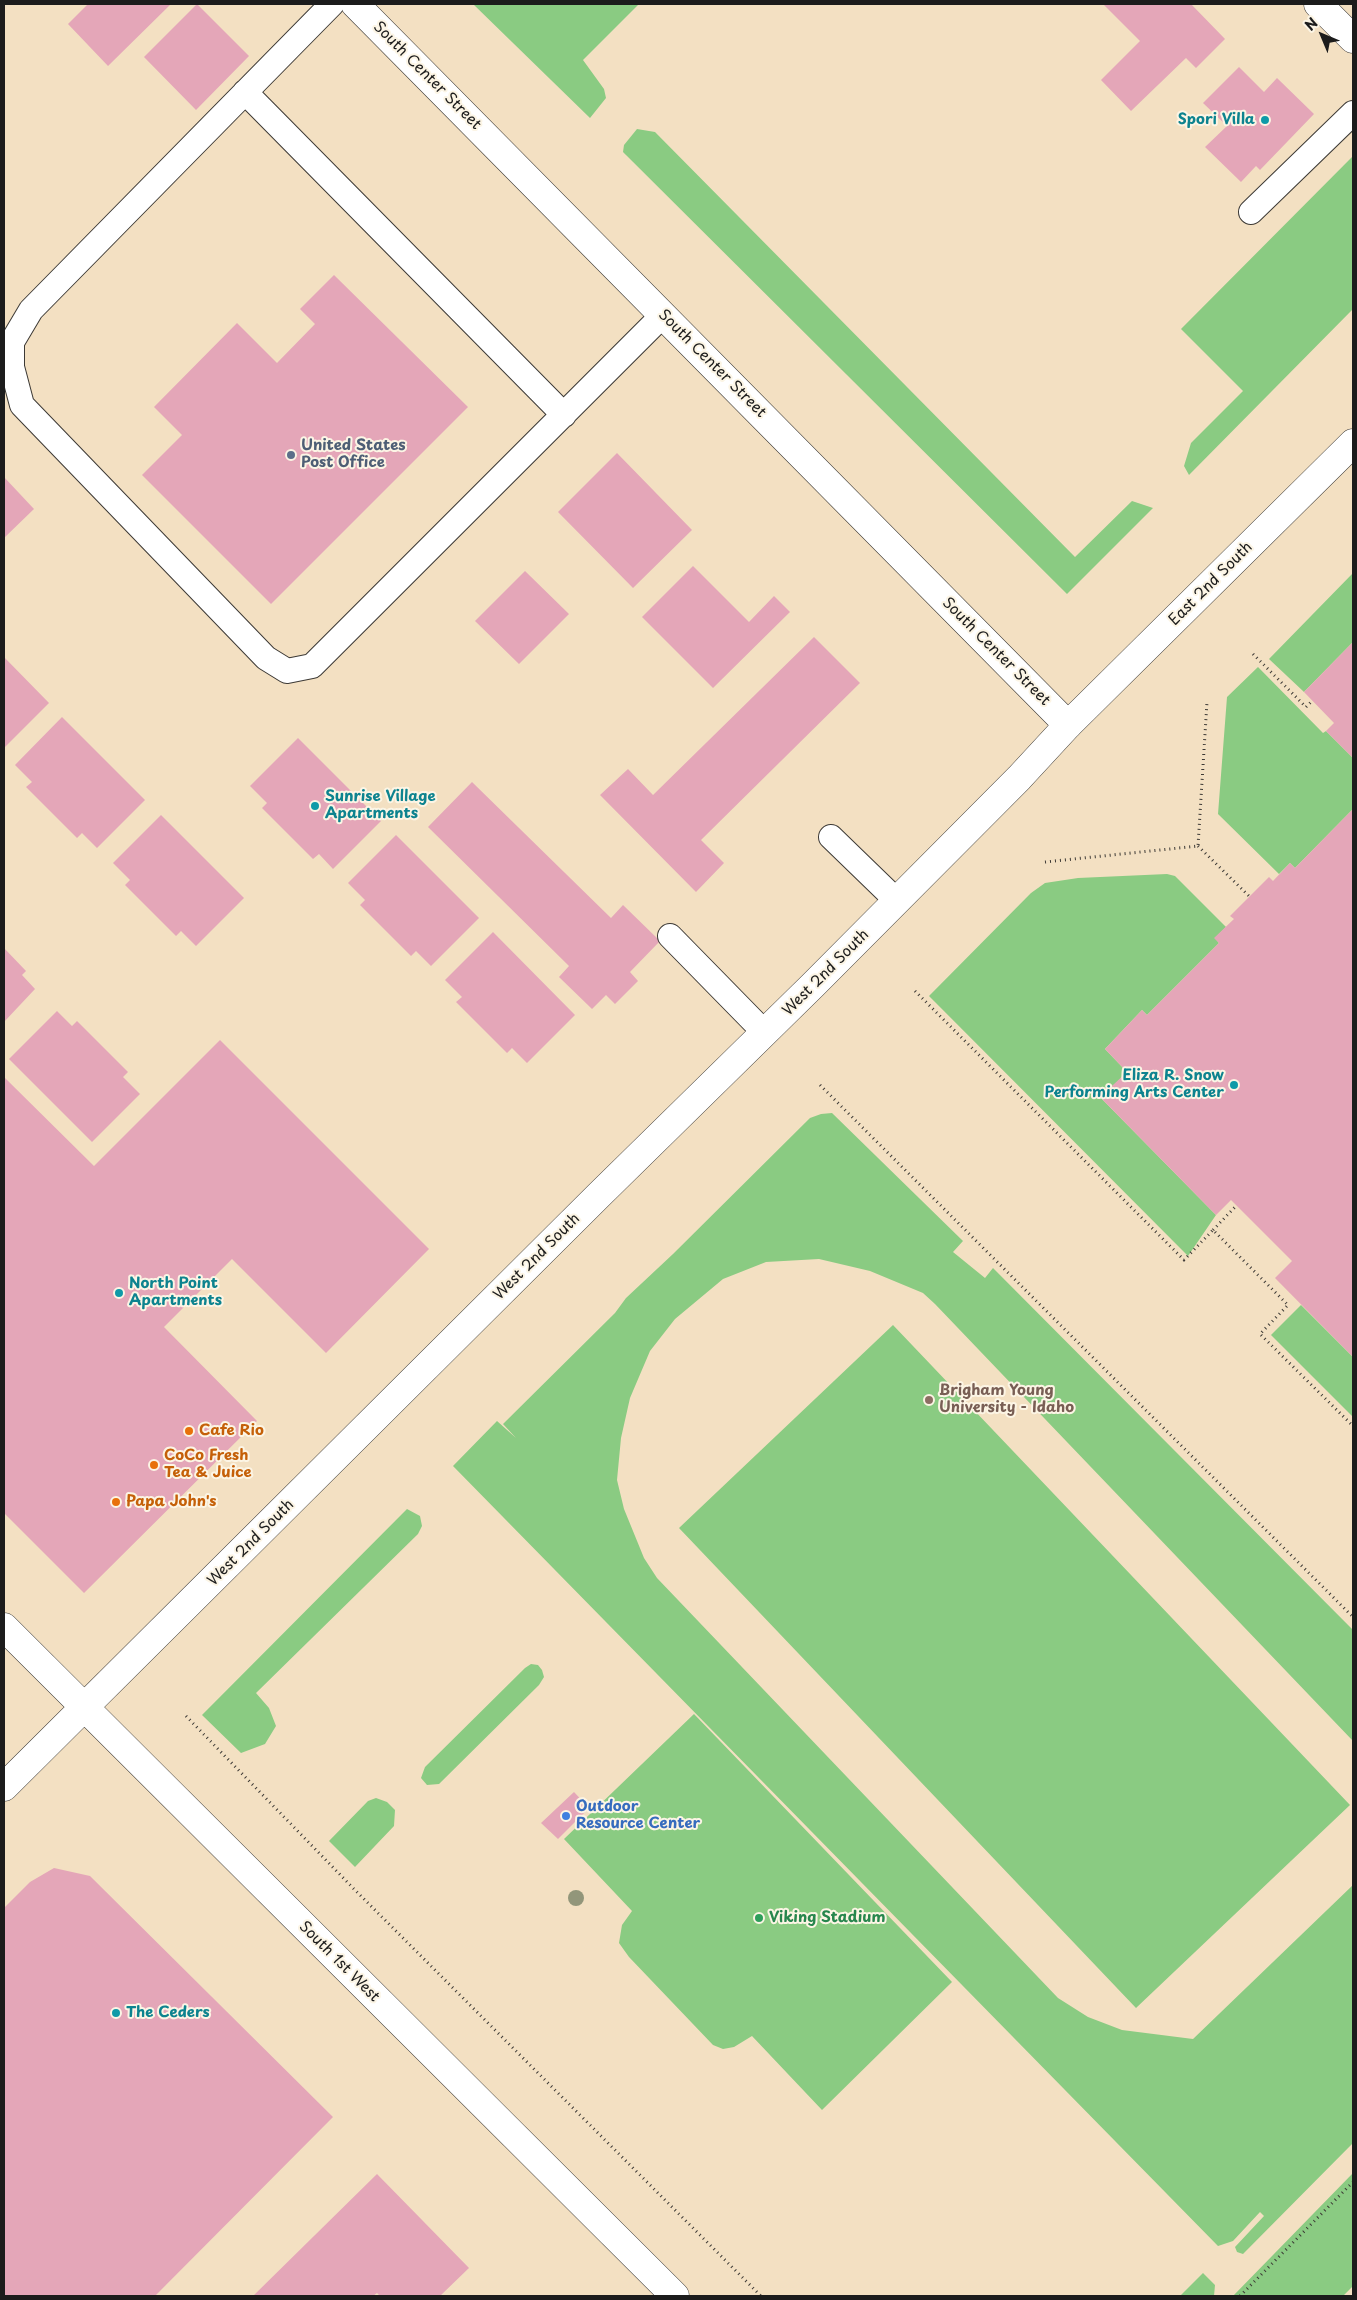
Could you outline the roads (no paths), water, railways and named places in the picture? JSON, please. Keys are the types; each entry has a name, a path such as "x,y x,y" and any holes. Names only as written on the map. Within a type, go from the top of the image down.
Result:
{"street":[{"name":"South Center Street","path":"355,4 1068,725"},
{"path":"1318,4 1353,39"},
{"name":"East 2nd South","path":"1068,725 1353,443"},
{"name":"West 2nd South","path":"4,1787 765,1033 897,901 1068,725"},
{"name":"South 1st West","path":"4,1627 675,2296"}],"lane":[{"path":"332,4 31,310 12,342 12,367 22,405 266,658 287,671 312,666 663,315"},
{"path":"246,92 564,415"},
{"path":"1251,212 1353,113"},
{"path":"831,837 897,901"},
{"path":"670,936 765,1033"}],"place":[{"name":"Spori Villa","path":"1265,120"},
{"name":"United States Post Office","path":"291,455"},
{"name":"Sunrise Village Apartments","path":"315,806"},
{"name":"Eliza R. Snow Performing Arts Center","path":"1234,1085"},
{"name":"North Point Apartments","path":"119,1293"},
{"name":"Brigham Young University - Idaho","path":"929,1400"},
{"name":"Cafe Rio","path":"189,1431"},
{"name":"CoCo Fresh Tea & Juice","path":"154,1465"},
{"name":"Papa John's","path":"116,1502"},
{"name":"Outdoor Resource Center","path":"566,1816"},
{"name":"Viking Stadium","path":"759,1918"},
{"name":"The Ceders","path":"116,2013"}]}
